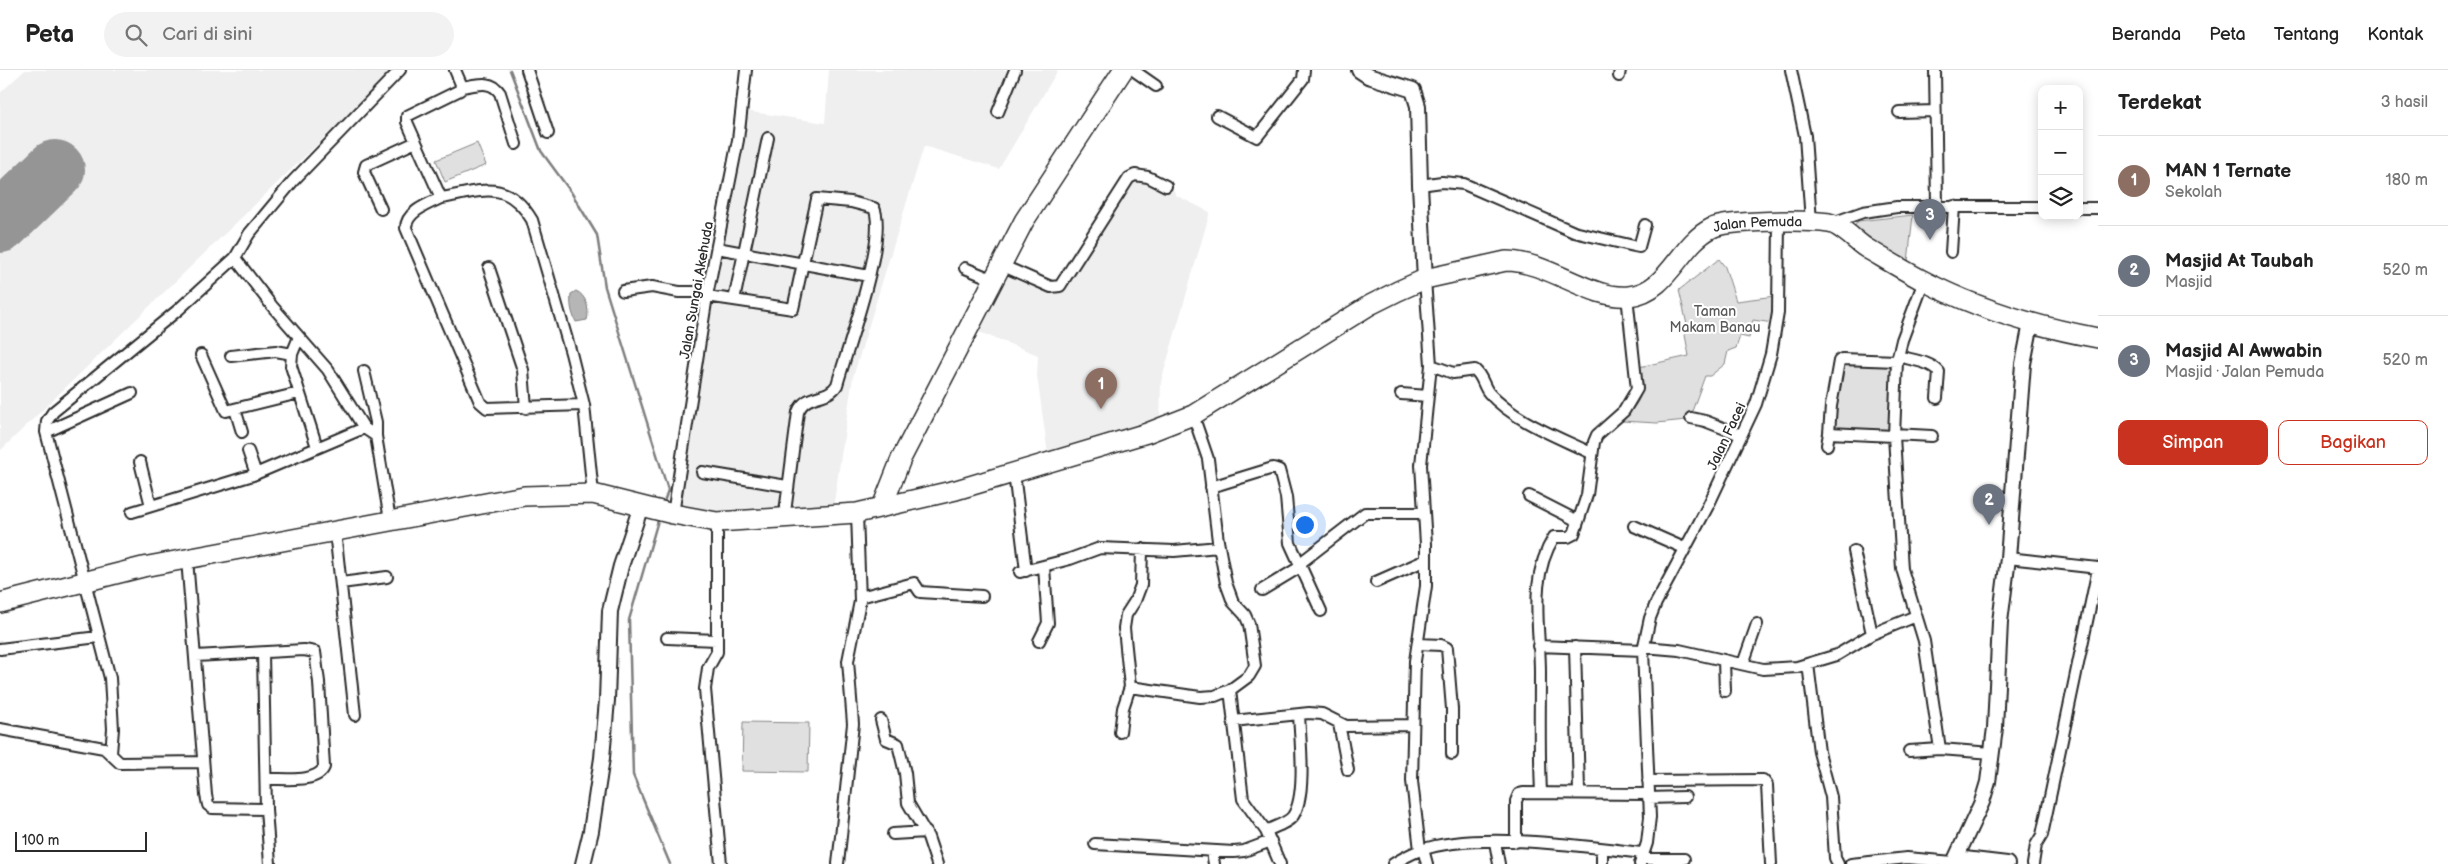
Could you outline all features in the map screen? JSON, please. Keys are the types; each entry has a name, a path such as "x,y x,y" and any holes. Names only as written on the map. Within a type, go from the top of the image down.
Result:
{"highway":[{"path":"882,507 901,459 1038,198 1123,70"},
{"name":"Jalan Pemuda","path":"1627,296 1641,293 1664,277 1700,236 1711,228 1721,225 1779,221 1831,223"},
{"path":"1831,223 1865,247 1924,281 1986,308 2030,323 2098,338"},
{"path":"0,603 86,580 187,559 524,496 593,494 671,514 717,522 784,520 857,513 956,490 1100,449 1193,415 1370,305 1424,279 1506,261 1518,261 1535,265 1602,292 1627,296"}],"street":[{"path":"110,753 113,729 111,688 107,664 98,637 86,580 46,432 47,421 52,412 178,310 234,258 249,234 293,181 400,70"},
{"path":"455,70 462,87"},
{"path":"527,70 548,133"},
{"name":"Jalan Sungai Akehuda","path":"671,514 707,296 738,140 746,70"},
{"path":"998,112 1015,70"},
{"path":"1133,70 1156,86"},
{"path":"1217,116 1257,137 1303,79 1304,70"},
{"path":"1359,70 1368,76 1413,90 1418,106 1424,279 1431,365 1421,465 1426,586 1415,661 1413,792 1421,850 1427,864"},
{"path":"1791,70 1805,136 1811,222"},
{"path":"1935,70 1936,206"},
{"path":"441,198 407,122 407,116 454,94 462,87 487,84 496,86 516,144"},
{"path":"1899,112 1935,111"},
{"path":"734,300 768,138"},
{"path":"381,208 364,172 366,165 416,142"},
{"path":"965,268 998,273 1052,287 1060,286 1129,178 1135,175 1148,177 1166,186"},
{"path":"1420,185 1442,182 1464,184 1574,232 1643,248 1645,225"},
{"path":"584,405 487,408 480,402 408,235 406,223 414,213 441,198 499,191 507,193 526,211 532,220 584,405 593,494"},
{"path":"623,292 652,287 679,292 698,292 707,296 793,309 817,199 871,205 878,215 878,224 869,276 837,385 826,394 808,398 801,404 798,412 784,520"},
{"path":"1831,223 1863,212 1897,208 1936,206 2038,207"},
{"path":"1951,252 1954,206"},
{"path":"2083,208 2098,208"},
{"name":"Jalan Facei","path":"1641,859 1649,832 1644,648 1650,618 1684,548 1708,506 1756,404 1771,354 1778,313 1779,221"},
{"path":"717,248 869,276"},
{"path":"234,258 328,370 364,428 376,436"},
{"path":"489,268 523,370 526,408"},
{"path":"1924,281 1897,359 1894,435 1902,569 1927,659 1940,749"},
{"path":"1541,792 1537,595 1542,562 1554,536 1571,536 1587,495 1592,453 1597,435 1624,411 1637,388 1627,296"},
{"path":"1954,862 1982,802 1988,782 1995,728 2000,622 2008,558 2024,364 2030,323"},
{"path":"299,337 292,354 291,366 317,447"},
{"path":"231,356 276,351 292,354"},
{"path":"201,355 225,410 299,393"},
{"path":"1827,445 1831,406 1839,361 1842,359 1897,359 1925,364 1937,369 1939,372 1937,398"},
{"path":"1431,365 1453,373 1475,370 1483,379 1487,392 1513,412 1592,453"},
{"path":"364,371 376,422 376,436 390,520"},
{"path":"46,432 132,393"},
{"path":"1401,394 1428,396"},
{"path":"235,409 242,432"},
{"path":"1130,687 1200,697 1215,696 1230,690 1254,672 1255,659 1249,624 1246,615 1230,596 1219,547 1208,459 1193,415"},
{"path":"1691,418 1705,420 1742,435"},
{"path":"132,512 256,474 364,428"},
{"path":"1829,432 1932,436"},
{"path":"248,451 256,474"},
{"path":"140,462 151,506"},
{"path":"1211,488 1273,468 1279,470 1286,497 1290,543 1321,611"},
{"path":"702,472 787,486"},
{"path":"1014,473 1023,572 1100,548 1174,551 1219,547"},
{"path":"1529,496 1578,521"},
{"path":"583,864 591,831 602,758 607,700 610,611 621,566 643,506"},
{"path":"838,864 853,724 848,661 860,597 857,513"},
{"path":"1262,590 1299,566 1365,514 1424,513"},
{"path":"717,522 717,652 708,668 705,689 721,864"},
{"path":"1634,526 1684,548"},
{"path":"336,531 355,715"},
{"path":"1120,732 1120,718 1130,687 1124,628 1126,615 1135,601 1141,584 1142,549"},
{"path":"1854,551 1872,634"},
{"path":"2008,558 2097,574 2042,835 2036,845 2033,864"},
{"path":"187,559 208,804 212,808 266,809"},
{"path":"1376,582 1426,560"},
{"path":"1039,640 1048,623 1044,567"},
{"path":"341,583 387,577"},
{"path":"860,597 914,583 920,592 982,596"},
{"path":"1538,646 1679,650 1771,669 1808,664 1837,655 1872,634 1916,616"},
{"path":"1743,664 1757,624"},
{"path":"0,649 98,637"},
{"path":"667,638 717,640"},
{"path":"1418,644 1441,645 1447,648 1452,709 1452,754"},
{"path":"1575,647 1579,791"},
{"path":"196,656 263,654 304,650 315,652 324,757 322,773 314,777 266,779"},
{"path":"263,654 266,809 270,864"},
{"path":"1724,660 1725,691"},
{"path":"1808,664 1819,752 1831,797 1835,858 1838,864"},
{"path":"1230,690 1243,799 1266,831 1280,864"},
{"path":"1234,721 1299,714 1322,714 1346,726 1413,725"},
{"path":"1266,831 1288,820 1296,809 1302,768 1299,714"},
{"path":"881,720 886,739 898,744 908,803 926,832 937,864 931,864"},
{"path":"1339,724 1348,770"},
{"path":"0,729 97,746 110,753 116,761 124,764 203,762"},
{"path":"1909,752 1940,749 1992,752"},
{"path":"1648,781 1763,780 1767,785 1771,864"},
{"path":"1516,842 1517,798 1523,792 1579,791 1685,797"},
{"path":"893,834 926,832"},
{"path":"1095,844 1212,852 1244,851 1271,841"},
{"path":"1495,842 1499,864"},
{"path":"1394,864 1421,850 1443,845 1495,842 1516,842 1602,850 1641,859 1684,859"},
{"path":"1602,850 1602,864"},
{"path":"1212,852 1214,864"},
{"path":"1850,864 1875,863 1907,858 2007,864"}],"shaded area":[{"path":"25,70 394,70 0,451 0,93"},
{"path":"829,70 1058,70 999,169 924,146 853,377 832,515 738,516 690,511 678,505 711,302 746,111 825,123"},
{"path":"1136,170 1171,186 1177,196 1210,212 1161,382 1160,423 1048,454 1037,376 1038,355 979,332 1010,263 1059,283"},
{"path":"576,291 585,299 588,311 587,320 576,322 573,315 571,294"}],"green space":[{"path":"477,143 486,165 445,182 436,160"},
{"path":"1913,215 1908,262 1857,231 1854,227 1858,221"},
{"name":"Taman Makam Banau","path":"1719,259 1725,267 1736,301 1775,296 1773,323 1753,320 1749,338 1740,336 1736,348 1728,351 1725,364 1710,376 1705,376 1691,414 1686,420 1657,423 1622,421 1634,408 1640,397 1642,385 1639,367 1689,356 1684,330 1688,329 1679,290"},
{"path":"1840,363 1892,365 1890,435 1830,431"},
{"path":"743,722 809,723 808,772 742,771"}],"waterway":[{"path":"510,70 541,151 571,192 597,235 605,287 668,490 663,505"},
{"path":"659,517 629,620 633,775 670,864"}],"runway":[{"path":"0,223 55,170"}],"place":[{"name":"Masjid Al Awwabin","path":"1930,240"},
{"name":"MAN 1 Ternate","path":"1101,409"},
{"name":"Masjid At Taubah","path":"1989,525"}]}
